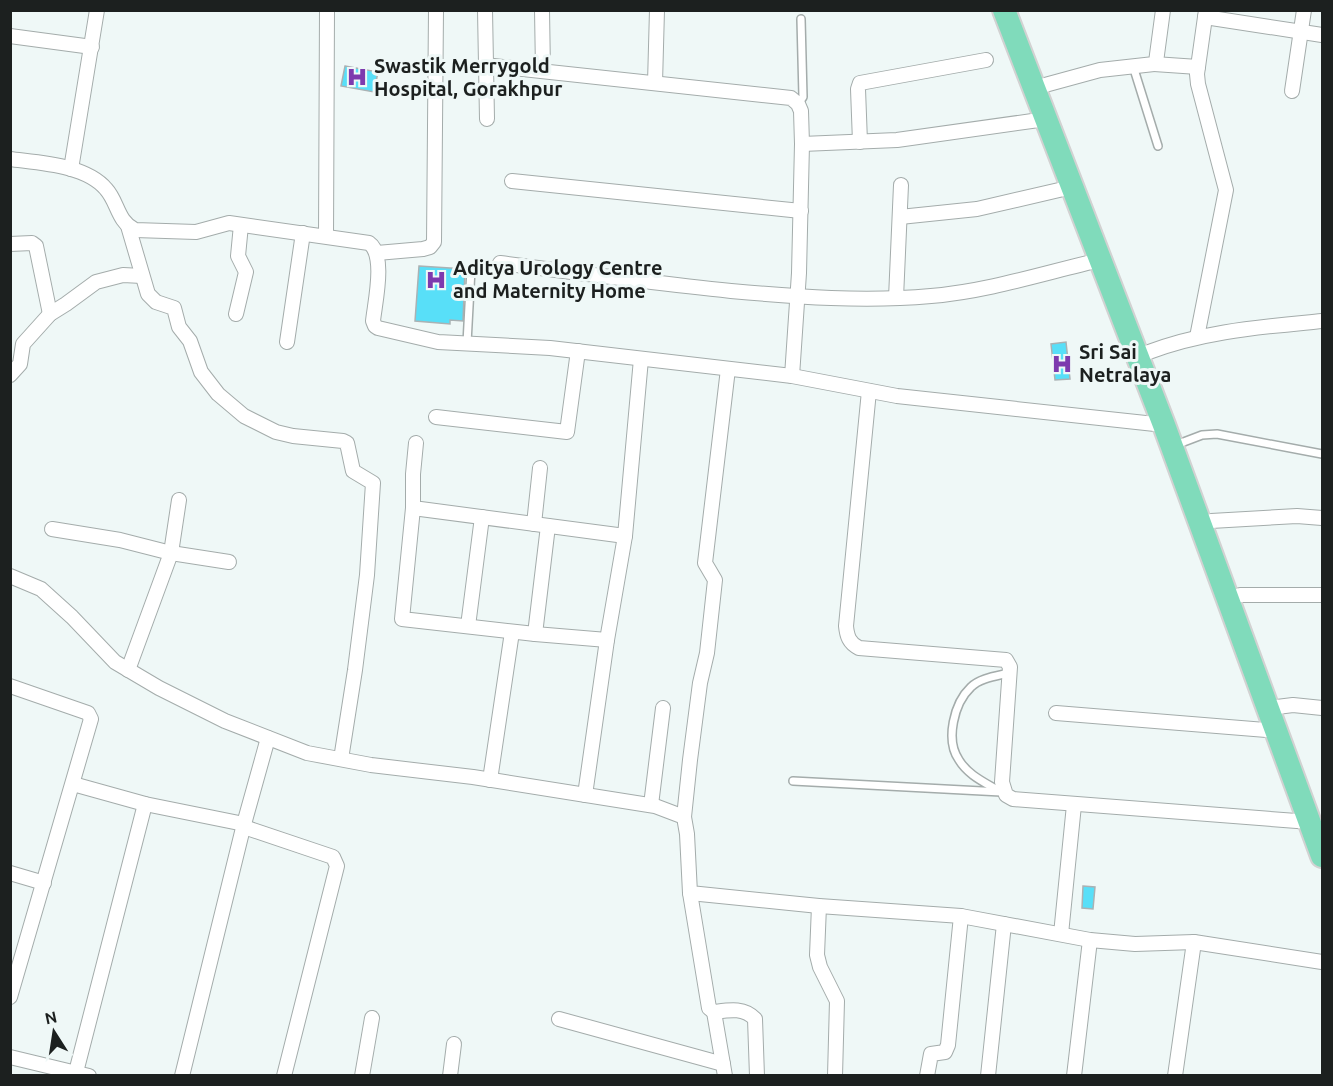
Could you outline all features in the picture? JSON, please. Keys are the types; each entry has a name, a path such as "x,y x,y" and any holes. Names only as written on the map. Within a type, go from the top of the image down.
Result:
{"main road":[{"path":"1004,10 1164,425 1276,707 1317,818 1323,856"},
{"path":"1017,10 1240,595 1276,707 1277,731 1317,818"}],"street":[{"path":"71,170 96,10"},
{"path":"326,236 327,10"},
{"path":"377,253 423,249 430,247 434,242 436,10"},
{"path":"485,10 488,119"},
{"path":"542,10 543,71"},
{"path":"655,83 657,10"},
{"path":"1154,64 1163,10"},
{"path":"1292,91 1304,10"},
{"path":"1197,337 1226,190 1197,84 1206,14 1323,35"},
{"path":"10,36 92,47"},
{"path":"860,142 858,89 860,83 986,60"},
{"path":"1045,85 1093,71 1133,66 1154,64 1198,67"},
{"path":"485,65 791,98 798,104 801,111 802,144 801,211 792,376"},
{"path":"802,144 897,140 1046,119"},
{"path":"10,159 83,172 96,179 108,190 118,213 128,226 142,276 151,298 174,308 179,327 193,349 197,366 218,394 244,416 276,432 347,443 352,471 373,483 367,575 341,759"},
{"path":"512,181 801,211"},
{"path":"896,298 901,185"},
{"path":"900,217 977,209 1072,188"},
{"path":"128,226 146,232 196,232 229,223 369,243 377,253 378,272 373,321 375,326 438,342 578,351 641,358 792,376 897,396 1164,425"},
{"path":"236,314 246,272 238,256 241,225"},
{"path":"287,342 303,233"},
{"path":"10,243 32,243 36,246 50,314"},
{"path":"500,263 672,285 855,300 932,296 990,288 1100,260"},
{"path":"10,375 20,364 23,344 50,314 96,282 123,276 142,276"},
{"path":"1146,353 1197,337 1236,330 1323,321"},
{"path":"436,417 567,432 578,351"},
{"path":"585,795 607,640 625,536 641,358"},
{"path":"559,1019 724,1070 714,1012 709,1008 707,1001 690,893 684,817 691,749 700,683 707,653 715,580 705,563 728,369"},
{"path":"869,391 846,626 847,635 852,644 859,648 1006,660 1011,667 1003,794 1013,800 1074,805 1317,818"},
{"path":"416,443 413,508 402,619 607,640"},
{"path":"534,524 540,468"},
{"path":"128,670 171,554 179,500"},
{"path":"413,508 625,536"},
{"path":"1211,521 1297,516 1323,518"},
{"path":"468,626 482,517"},
{"path":"535,634 548,526"},
{"path":"52,529 120,540 171,554 229,562"},
{"path":"10,576 41,589 72,617 115,663 225,721 307,753 651,805 684,817"},
{"path":"1240,595 1323,595"},
{"path":"490,780 512,632"},
{"path":"10,686 88,713 90,725 44,883 14,968 10,997"},
{"path":"1276,707 1304,705 1323,708"},
{"path":"651,805 663,708"},
{"path":"1056,713 1277,731"},
{"path":"182,1076 244,825 268,738"},
{"path":"73,784 145,804 244,825 333,857 338,866 284,1076"},
{"path":"10,1057 80,1074 145,804"},
{"path":"1062,934 1074,805"},
{"path":"10,873 44,883"},
{"path":"690,893 819,906 961,916 1090,940 1135,944 1194,942 1323,962"},
{"path":"819,906 817,955 820,967 837,1001 835,1076"},
{"path":"927,1076 930,1054 945,1052 948,1045 961,916"},
{"path":"988,1076 1004,924"},
{"path":"1074,1076 1090,940"},
{"path":"1175,1076 1194,942"},
{"path":"714,1012 742,1010 755,1019 757,1076"},
{"path":"362,1076 372,1018"},
{"path":"450,1076 454,1044"}],"lane":[{"path":"798,104 803,97 801,19"},
{"path":"1133,66 1158,146"},
{"path":"467,343 471,269"},
{"path":"1181,443 1210,434 1323,454"},
{"path":"1003,794 969,773 957,758 953,738 954,720 961,699 972,686 990,677 1010,673"},
{"path":"793,781 1003,794"}],"building":[{"path":"345,66 378,72 374,92 341,86"},
{"path":"419,266 465,269 463,321 450,320 450,324 415,321"},
{"path":"1066,342 1070,379 1055,380 1051,344"},
{"path":"1083,886 1095,887 1093,909 1082,908"}],"place":[{"name":"Swastik Merrygold Hospital, Gorakhpur","path":"357,77"},
{"name":"Aditya Urology Centre and Maternity Home","path":"436,280"},
{"name":"Sri Sai Netralaya","path":"1062,364"}]}
